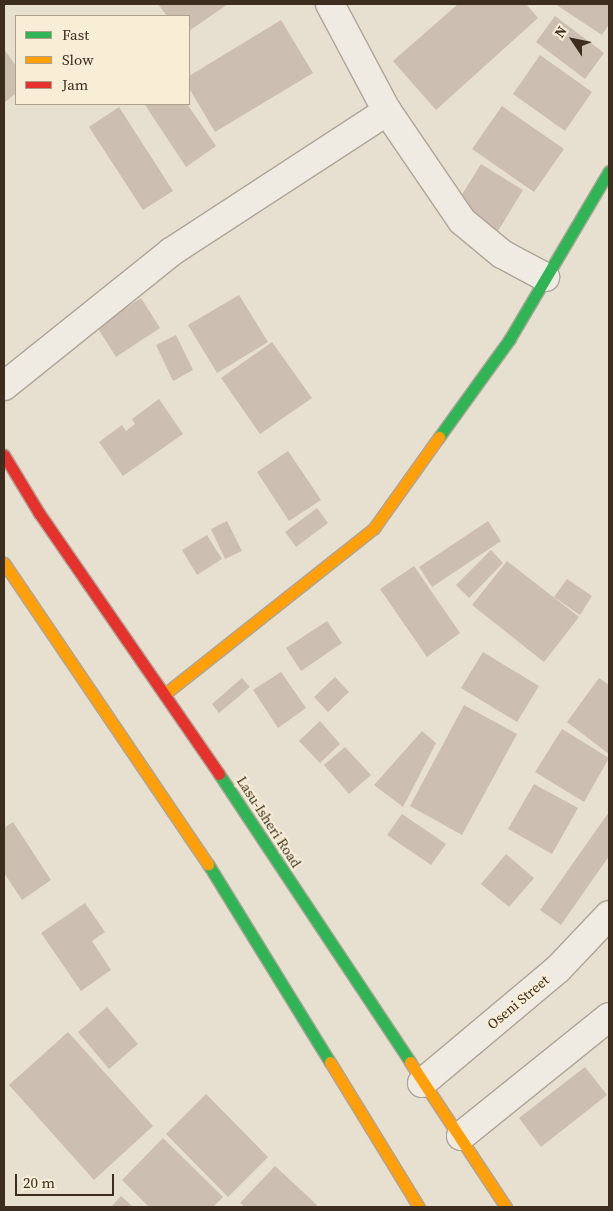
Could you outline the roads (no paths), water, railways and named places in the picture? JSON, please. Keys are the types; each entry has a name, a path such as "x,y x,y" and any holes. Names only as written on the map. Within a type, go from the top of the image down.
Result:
{"main road":[{"path":"166,693 374,528 419,469 509,340 609,170"},
{"name":"Lasu-Isheri Road","path":"4,455 39,513 166,693 422,1083 462,1136 506,1207"},
{"path":"4,563 208,864 419,1207"}],"street":[{"path":"330,4 387,111 462,221 502,254 545,277"},
{"path":"4,386 171,252 387,111"},
{"name":"Oseni Street","path":"422,1083 558,968 609,915"},
{"path":"462,1136 609,1017"}]}
